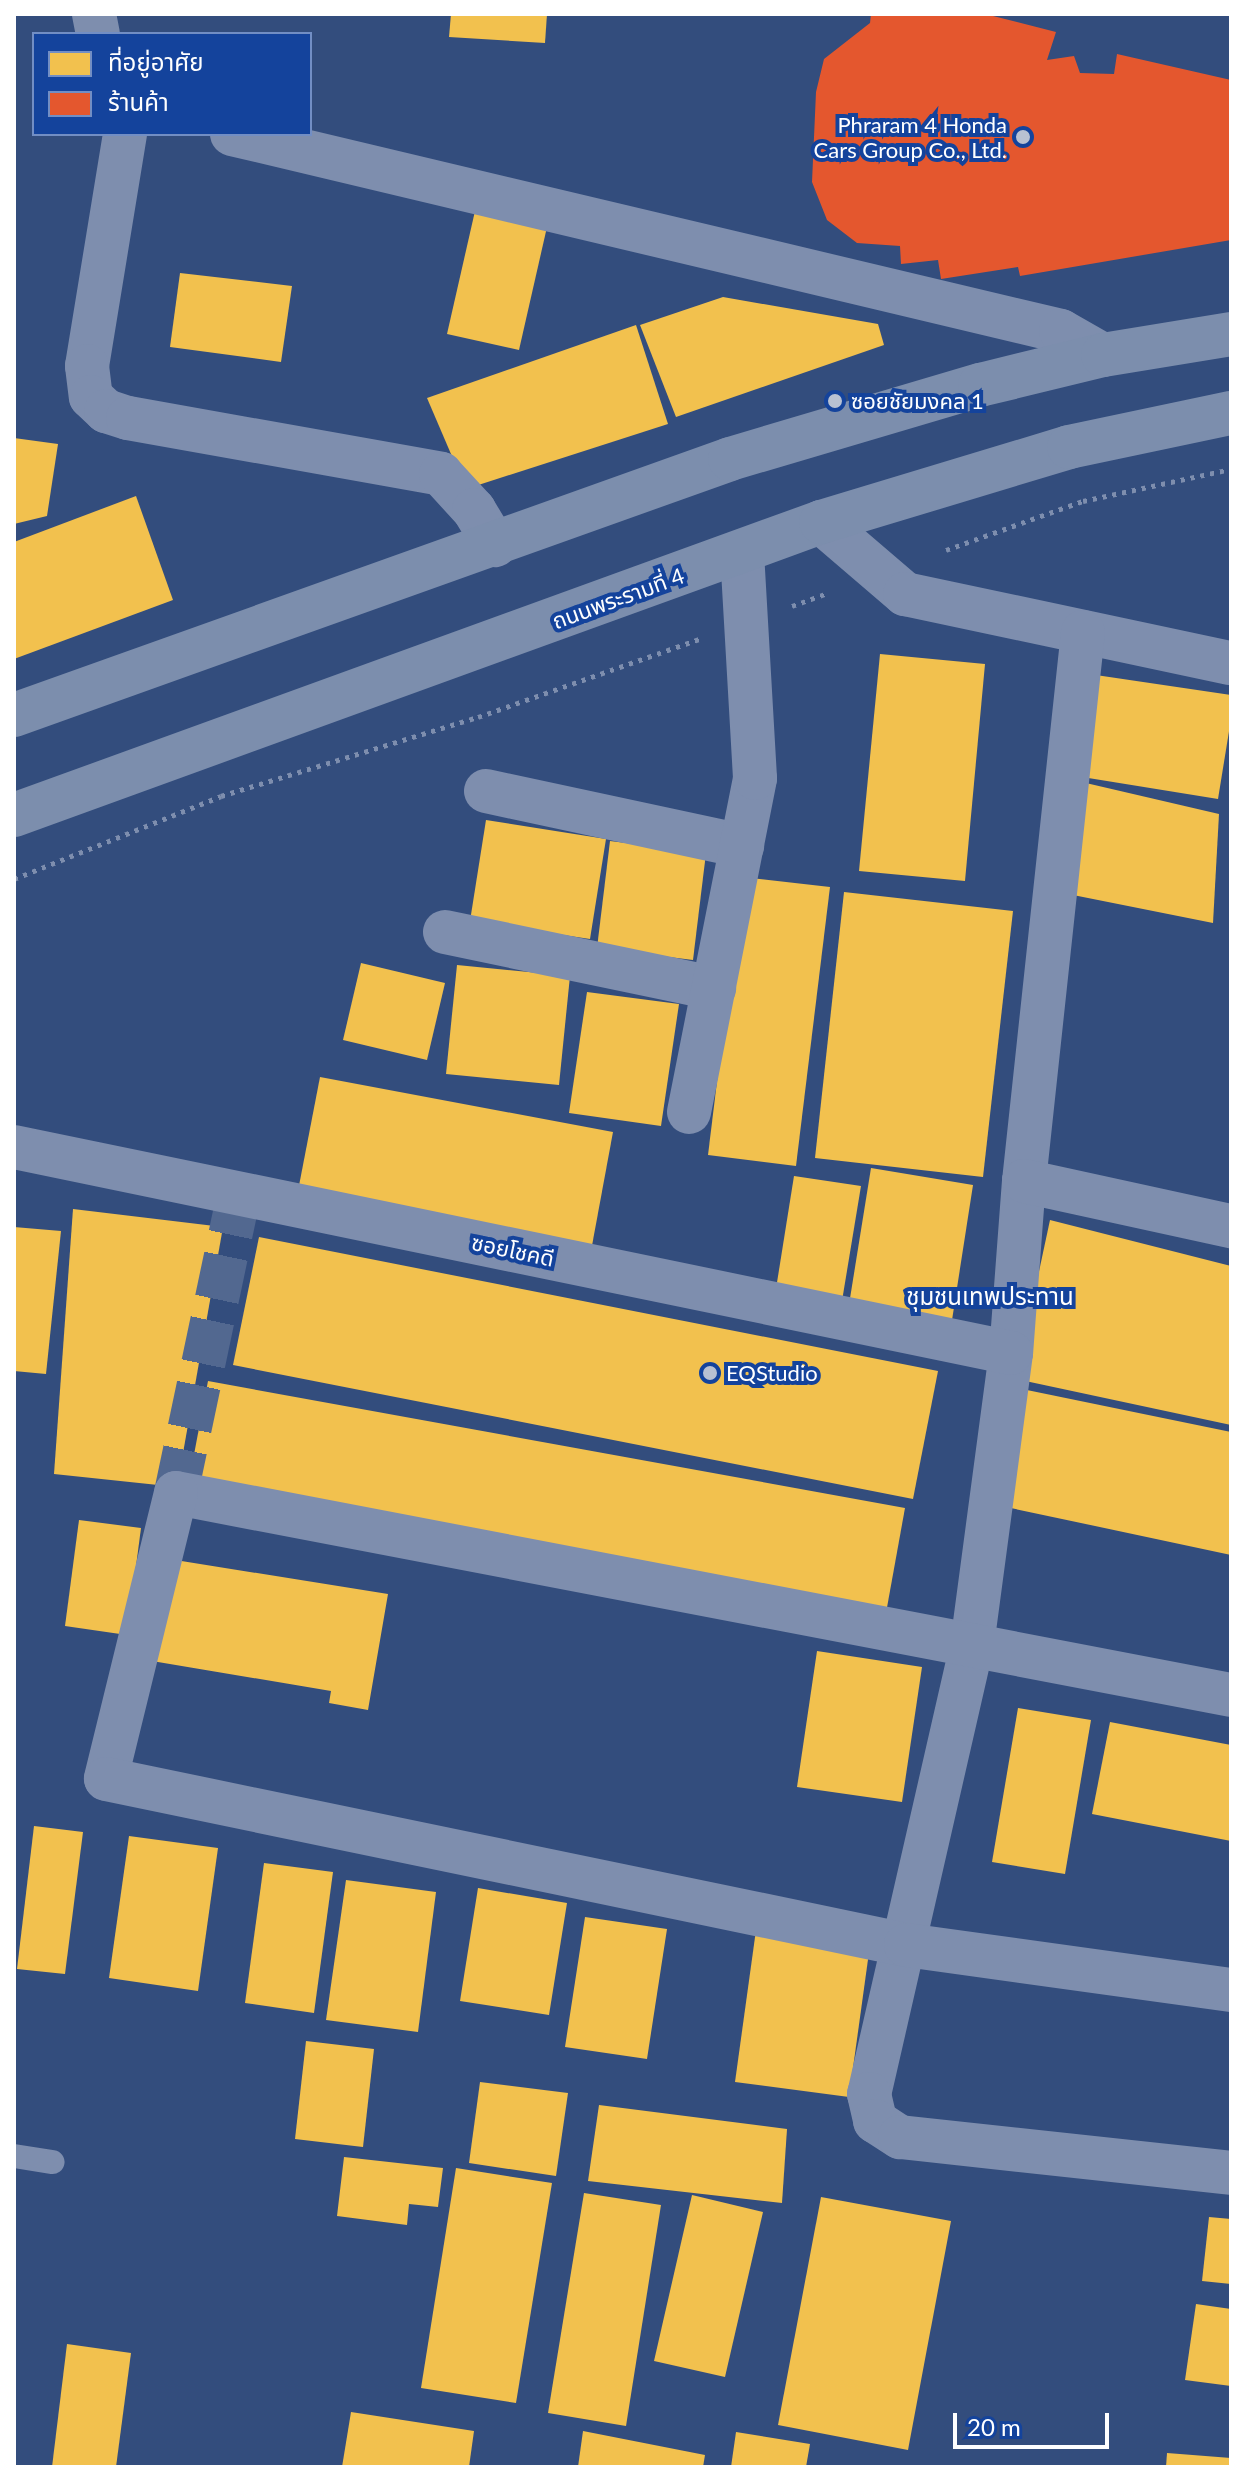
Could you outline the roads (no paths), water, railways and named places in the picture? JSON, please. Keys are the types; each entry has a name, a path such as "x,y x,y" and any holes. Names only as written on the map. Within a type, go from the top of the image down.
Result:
{"main road":[{"path":"14,715 745,454 935,398 1103,355 1231,334"},
{"name":"ถนนพระรามที่ 4","path":"14,815 742,554 821,522 1069,447 1231,413"}],"street":[{"path":"125,136 87,366 91,397 106,411 128,418 441,474 474,510 495,545"},
{"path":"240,136 1061,331 1103,355"},
{"path":"821,522 905,594 1231,663"},
{"path":"689,1112 755,778 742,554"},
{"path":"1083,632 1024,1181 1011,1353 972,1645 906,1945 869,2094 875,2121 900,2137 1231,2173"},
{"path":"486,791 742,846"},
{"path":"445,932 714,988"},
{"name":"ซอยโชคดี","path":"14,1147 1011,1353"},
{"path":"1024,1181 1231,1226"},
{"path":"1231,1695 176,1493 106,1779 906,1945 1231,1990"}],"lane":[{"path":"14,2156 53,2162"}],"tunnel":[{"path":"176,1493 239,1194"}],"place":[{"name":"Phraram 4 Honda Cars Group Co., Ltd.","path":"1023,137"},
{"name":"ซอยชัยมงคล 1","path":"835,401"},
{"name":"EQStudio","path":"710,1373"}],"district":[{"name":"ชุมชนเทพประทาน","path":"990,1296"}]}
